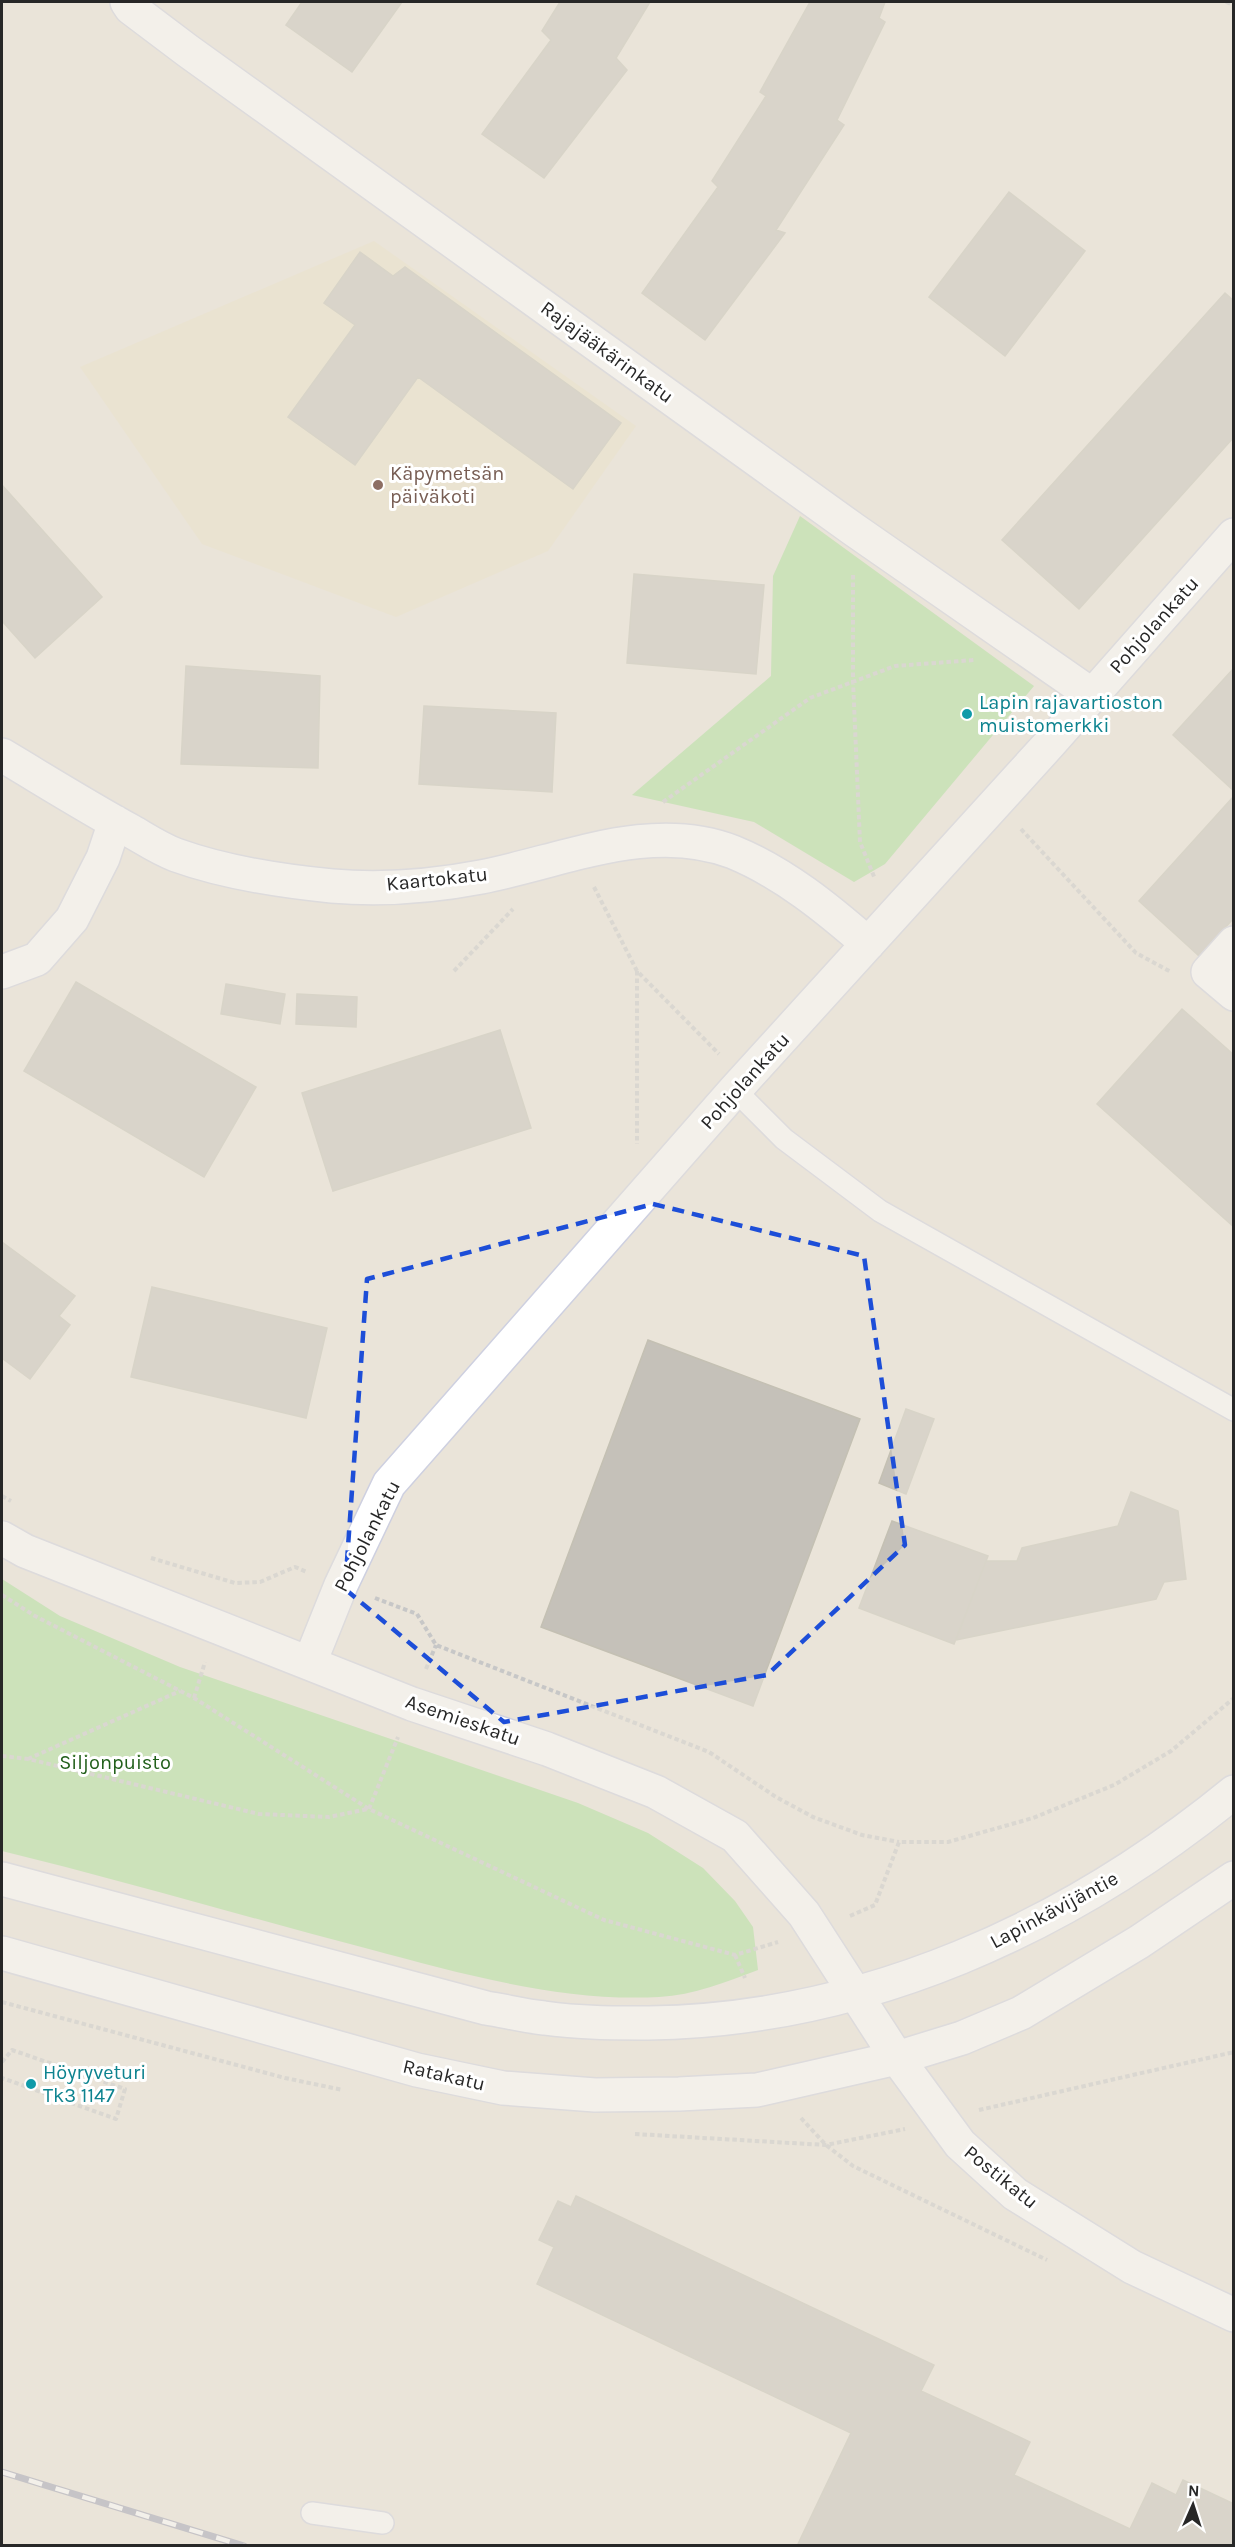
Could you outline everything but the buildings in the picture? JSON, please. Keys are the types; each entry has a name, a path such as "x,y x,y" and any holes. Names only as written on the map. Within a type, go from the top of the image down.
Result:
{"street":[{"name":"Rajajääkärinkatu","path":"127,2 131,8 188,51 853,529 1092,695"},
{"name":"Pohjolankatu","path":"310,1662 341,1585 389,1484 735,1090 1092,695 1233,535"},
{"name":"Kaartokatu","path":"2,755 174,854 218,868 270,878 334,886 415,886 480,877 616,845 653,840 697,843 732,852 764,867 820,904 868,944"},
{"path":"2,972 37,960 72,919 103,858 115,822"},
{"path":"1233,942 1208,972 1233,994"},
{"name":"Asemieskatu","path":"2,1538 25,1551 412,1704 547,1749 656,1792 735,1836 804,1914 856,1994"},
{"name":"Lapinkävijäntie","path":"856,1994 956,1961 1022,1931 1073,1904 1171,1842 1233,1792"},
{"path":"897,2058 962,2038 1021,2013 1139,1942 1233,1878"},
{"path":"2,1879 437,1995 545,2019 608,2023 715,2020 856,1994"},
{"name":"Ratakatu","path":"2,1953 417,2070 503,2088 595,2095 757,2090 897,2058"},
{"name":"Postikatu","path":"856,1994 897,2058 960,2144 1014,2194 1132,2267 1233,2315"}],"lane":[{"path":"735,1090 784,1139 880,1211 1233,1410"},
{"path":"312,2513 383,2523"}],"path":[{"path":"1226,2 1233,5"},
{"path":"853,529 854,681 860,842 877,882"},
{"path":"658,806 810,698 895,666 983,659"},
{"path":"1018,826 1136,953 1171,972"},
{"path":"592,883 637,971 724,1059"},
{"path":"454,971 519,902"},
{"path":"637,971 638,1148"},
{"path":"2,1496 12,1502"},
{"path":"143,1556 235,1583 260,1582 295,1567"},
{"path":"2,1595 35,1616 180,1691 369,1809 604,1920 735,1954"},
{"path":"417,1614 435,1645 709,1752 776,1797 813,1817 862,1835 899,1842 948,1842 1033,1818 1114,1785 1171,1751 1233,1698"},
{"path":"28,1759 180,1691"},
{"path":"2,1756 28,1759 259,1814 329,1817 369,1809"},
{"path":"874,1905 899,1842"},
{"path":"2,2062 12,2050 125,2089 116,2119 2,2078"},
{"path":"1054,2264 853,2166 826,2145 943,2122 990,2107 1233,2052"}],"highlighted area":[{"path":"653,1204 864,1256 905,1545 767,1675 504,1722 345,1589 367,1279"}],"shaded area":[{"name":"Käpymetsän päiväkoti","path":"374,241 636,426 548,551 396,617 202,544 80,367"}],"green space":[{"path":"800,516 1034,686 885,864 854,882 754,822 632,795 771,676 773,576"},
{"name":"Siljonpuisto","path":"2,1579 60,1616 180,1667 578,1803 648,1833 703,1868 735,1901 753,1927 758,1970 710,1987 672,1996 622,1997 549,1991 440,1968 2,1851"}],"railway":[{"path":"2,2472 244,2546"}],"place":[{"name":"Käpymetsän päiväkoti","path":"378,485"},
{"name":"Lapin rajavartioston muistomerkki","path":"967,714"},
{"name":"Höyryveturi Tk3 1147","path":"31,2084"}]}
